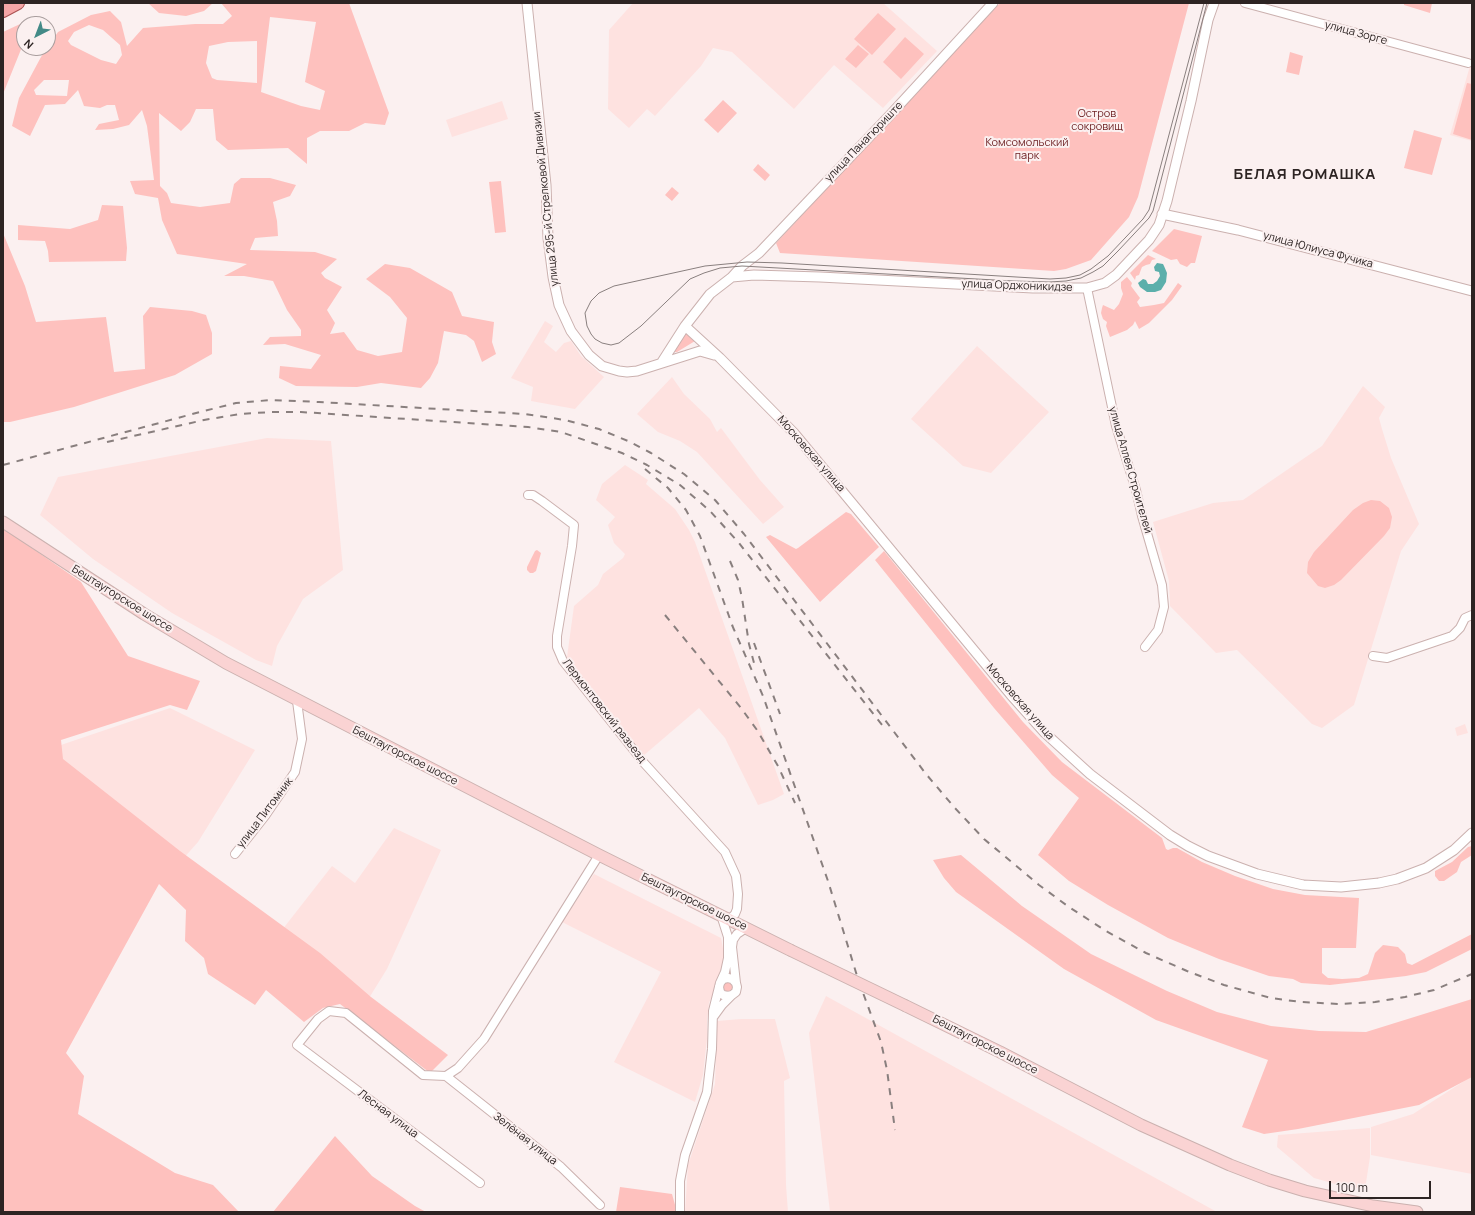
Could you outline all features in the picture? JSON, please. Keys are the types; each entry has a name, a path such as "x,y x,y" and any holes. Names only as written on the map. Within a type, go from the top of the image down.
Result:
{"main road":[{"path":"3,11 18,3"},
{"name":"Бештаугорское шоссе","path":"3,522 144,614 226,663 297,701 599,855 1000,1052 1141,1124 1230,1165 1269,1180 1305,1191 1373,1206 1417,1212"}],"street":[{"name":"улица 295-й Стрелковой Дивизии","path":"527,3 546,185 548,238 555,291 559,305 571,331 589,355 602,366 611,370 627,372 648,368 662,362"},
{"name":"улица Панагюриште","path":"732,277 742,266 759,253 896,109 993,3"},
{"name":"улица Орджоникидзе","path":"732,277 754,275 1033,288 1087,288 1105,282 1116,275 1149,240 1159,225 1191,102 1208,20 1214,3"},
{"name":"улица Зорге","path":"1245,3 1468,63"},
{"name":"улица Юлиуса Фучика","path":"1162,214 1238,230 1472,291"},
{"path":"662,362 710,294 732,277"},
{"name":"улица Аллея Строителей","path":"1087,288 1116,426 1136,490 1162,585 1164,607 1158,630 1145,647"},
{"name":"Московская улица","path":"686,326 794,433 1045,733 1090,774 1170,835 1208,856 1257,874 1304,885 1341,887 1378,883 1397,879 1426,868 1454,850 1472,833"},
{"name":"Московская улица","path":"662,362 700,351 707,352 720,358"},
{"name":"Лермонтовский разъезд","path":"528,495 533,495 574,525 572,546 557,636 557,648 563,661 644,763 725,852 736,876 738,894 737,909 735,914 725,918"},
{"path":"1373,656 1387,658 1452,636 1460,628 1465,618 1472,616"},
{"name":"улица Питомник","path":"235,854 265,816 296,772 302,739 297,701"},
{"path":"446,1076 458,1068 484,1039 599,855"},
{"path":"680,1212 680,1181 685,1156 707,1092 712,1049 713,1021 719,985 725,972 728,958 728,937 725,918"},
{"path":"713,1021 716,1012 736,992 737,987 732,947 733,940 746,928"},
{"path":"732,995 723,995 720,992 719,985 723,979 728,978 732,979 736,983"},
{"name":"Лесная улица","path":"446,1076 423,1075 346,1013 329,1011 318,1019 297,1045 480,1184"},
{"name":"Зелёная улица","path":"446,1076 561,1167 600,1205"}],"shaded area":[{"path":"633,3 883,3 937,51 883,108 834,65 794,109 732,52 713,48 701,66 655,116 647,109 629,128 608,109 609,30"},
{"path":"1472,59 1472,141 1450,135"},
{"path":"502,101 508,119 452,137 446,120"},
{"path":"545,321 553,326 544,342 556,352 564,343 571,341 581,356 604,377 575,409 531,401 533,387 511,378"},
{"path":"977,346 1049,412 991,473 963,466 911,419"},
{"path":"672,377 684,394 710,419 717,432 721,428 760,480 784,507 763,524 697,452 680,441 658,432 637,414"},
{"path":"1363,386 1385,407 1379,418 1382,429 1391,458 1419,524 1401,551 1354,705 1322,728 1312,724 1237,650 1216,653 1170,606 1169,581 1153,522 1213,503 1243,500 1322,446"},
{"path":"267,438 331,441 343,570 303,599 277,646 272,666 256,660 172,613 93,559 40,515 58,477"},
{"path":"625,465 648,480 646,484 675,509 695,542 784,794 773,800 758,805 725,738 699,708 643,756 567,657 574,606 598,585 603,574 623,558 625,554 614,543 608,525 615,517 596,500 602,484"},
{"path":"170,708 255,750 198,842 182,860 51,755 58,746"},
{"path":"1465,724 1468,733 1457,736 1455,728"},
{"path":"394,828 441,850 387,969 369,998 282,930 332,866 355,883"},
{"path":"594,874 721,938 725,959 722,972 709,1003 703,1075 695,1102 614,1062 661,972 562,922"},
{"path":"826,996 1217,1212 830,1212 809,1033"},
{"path":"775,1019 790,1078 784,1081 788,1212 685,1212 688,1165 715,1084 717,1021"},
{"path":"1472,1076 1472,1174 1371,1155 1371,1127 1413,1114"},
{"path":"1370,1128 1370,1157 1365,1189 1339,1185 1314,1178 1277,1147 1278,1135"}],"green space":[{"path":"148,3 213,3 204,11 186,16 159,13"},
{"path":"221,3 349,3 389,113 385,125 365,123 349,131 320,131 307,138 307,164 288,148 228,150 216,140 213,109 196,109 190,122 181,131 159,113 160,186 167,193 171,203 200,207 230,203 234,184 241,178 270,178 296,185 290,196 273,202 278,236 255,238 250,250 315,252 337,259 321,273 325,278 342,287 327,310 335,323 330,334 344,332 357,350 378,356 402,352 407,318 390,297 366,279 385,264 410,268 452,292 462,316 494,322 492,342 496,354 482,362 474,341 466,335 444,331 438,363 430,378 421,388 381,383 357,387 296,386 279,378 280,366 311,369 321,355 285,344 263,345 270,337 301,336 301,330 287,310 273,281 244,276 224,276 247,264 177,254 162,220 158,198 135,194 130,181 154,180 147,126 142,110 129,125 113,129 95,130 99,124 119,120 115,105 107,105 100,108 84,106 78,90 65,104 45,105 30,136 12,126 19,98 41,57 56,56 56,35 58,32 91,15 110,11 121,22 127,46 143,28 195,24 223,24 232,16","holes":["270,17 316,22 305,82 325,91 320,110 301,106 261,92","89,25 103,30 120,45 122,55 116,64 101,60 71,45 68,41 74,32","257,41 257,83 217,80 212,78 206,63 209,46 228,42","44,80 69,80 67,96 36,95 34,90"]},
{"name":"Комсомольский парк","path":"1000,3 1189,3 1138,197 1129,217 1091,260 1066,269 1054,271 780,253 776,243"},
{"path":"1404,3 1432,3 1430,13 1404,5"},
{"path":"878,13 896,29 872,55 854,39"},
{"path":"16,26 16,56 18,56 3,94 3,32"},
{"path":"905,37 924,54 901,79 883,62"},
{"path":"858,45 869,54 856,68 845,59"},
{"path":"1290,52 1303,56 1299,75 1286,72"},
{"path":"1467,83 1472,84 1472,140 1453,134"},
{"path":"723,100 737,113 718,133 704,120"},
{"path":"1414,130 1442,138 1432,175 1404,168"},
{"path":"758,164 770,175 765,181 753,170"},
{"path":"501,181 506,232 495,233 489,182"},
{"path":"672,187 679,193 672,201 665,195"},
{"path":"102,205 123,206 127,248 126,261 49,262 45,241 18,240 18,225 70,229 98,220"},
{"path":"1174,229 1202,236 1195,263 1191,263 1187,267 1180,264 1177,259 1171,260 1152,251"},
{"path":"3,233 25,286 36,322 106,317 114,372 145,369 143,316 150,307 192,311 206,315 212,333 212,354 175,375 74,407 10,422 3,422"},
{"path":"1148,255 1156,259 1152,260 1150,264 1142,267 1135,280 1130,273"},
{"path":"1127,277 1132,283 1131,286 1140,298 1137,302 1140,307 1164,303 1178,283 1182,286 1172,300 1149,323 1139,329 1135,321 1127,330 1110,337 1106,326 1107,322 1103,319 1101,313 1102,308 1103,305 1114,310 1119,304 1123,294 1121,282"},
{"path":"686,332 695,341 677,352 674,352"},
{"path":"1371,500 1380,501 1389,508 1392,517 1390,528 1341,580 1334,585 1325,588 1318,586 1307,573 1308,562 1314,552 1353,510 1363,503"},
{"path":"846,512 851,514 879,547 820,602 766,537 770,535 796,549"},
{"path":"3,528 81,582 128,656 200,681 187,710 170,705 61,740 63,759 180,851 320,953 371,997 448,1055 430,1073 340,1004 323,1008 304,1022 266,990 255,1005 208,974 204,958 185,941 186,910 159,884 66,1053 84,1076 78,1114 175,1173 213,1185 239,1212 3,1212"},
{"path":"537,550 541,553 536,571 530,573 527,570 527,567 535,551"},
{"path":"884,551 1023,722 1062,762 1162,838 1166,849 1177,848 1202,862 1235,876 1273,889 1305,895 1359,898 1356,948 1322,948 1322,973 1328,978 1359,978 1368,974 1375,953 1383,945 1398,947 1405,954 1407,963 1412,965 1472,934 1472,949 1426,972 1406,976 1330,985 1301,983 1293,979 1269,976 1219,959 1168,938 1108,905 1069,881 1038,855 1079,798 1052,775 994,708 875,560"},
{"path":"1472,846 1472,855 1461,862 1457,872 1444,881 1439,881 1435,876 1435,871 1452,862 1468,847"},
{"path":"961,855 1022,906 1091,954 1167,991 1217,1012 1271,1026 1319,1031 1366,1032 1472,999 1472,1077 1419,1105 1298,1129 1264,1134 1242,1127 1268,1060 1156,1020 1064,969 956,892 944,878 933,860"},
{"path":"726,982 730,982 732,983 732,991 726,992 723,989 723,985"},
{"path":"335,1136 372,1176 426,1212 273,1212"},
{"path":"620,1187 672,1194 677,1212 616,1212"}],"water":[{"path":"1157,263 1163,264 1164,266 1167,273 1166,282 1161,290 1147,292 1140,287 1138,283 1143,279 1146,280 1148,284 1153,284 1157,281 1160,276 1159,272 1155,271 1154,267"}],"tram line":[{"path":"1204,3 1149,210 1143,219 1108,256 1091,269 1080,275 1050,279 747,262 705,266 614,286 599,293 591,301 585,313 587,326 591,334 595,339 602,343 611,345 619,343 641,326 690,279 720,268 742,266 1049,282 1081,278 1093,272 1103,266 1118,251 1149,218 1153,211 1207,3"}],"railway":[{"path":"3,465 236,403 271,400 525,414 565,420 599,429 628,441 651,453 684,474 715,500 744,534 926,774 954,807 984,839 1039,885 1106,931 1146,953 1224,985 1271,998 1301,1002 1340,1004 1375,1002 1434,990 1472,974"},
{"path":"107,442 204,420 240,414 301,412 528,427 561,432 622,453 647,465 680,485 710,511 739,543 886,730"},
{"path":"645,469 668,488 686,510 700,536 734,630"},
{"path":"730,561 738,580 749,644 754,663"},
{"path":"665,615 741,708 757,730 778,766 795,803"},
{"path":"732,625 763,696 828,881 858,979 881,1042 887,1070 895,1130"},
{"path":"754,643 780,714"}],"district":[{"name":"БЕЛАЯ РОМАШКА","path":"1305,175"}],"park label":[{"name":"Остров сокровищ","path":"1097,120"}]}
